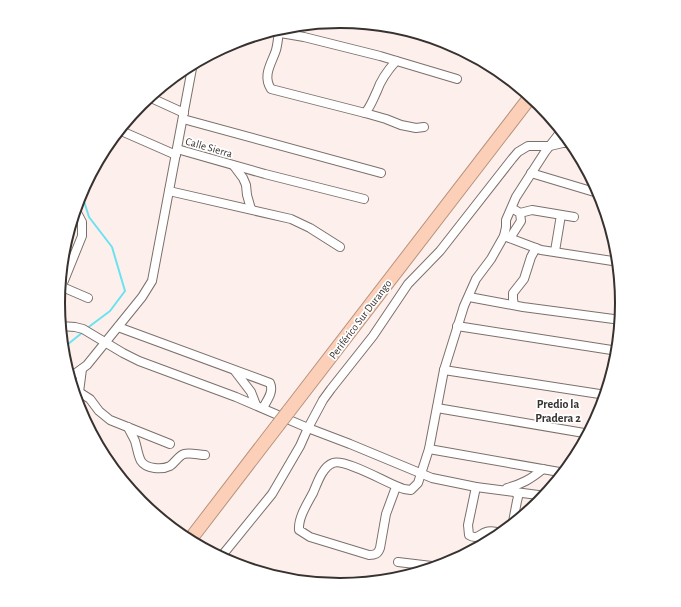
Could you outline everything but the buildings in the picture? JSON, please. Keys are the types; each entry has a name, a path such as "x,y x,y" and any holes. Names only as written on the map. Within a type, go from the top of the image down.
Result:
{"highway":[{"name":"Periférico Sur Durango","path":"193,536 527,101"}],"street":[{"path":"287,33 396,61 457,79"},
{"path":"278,35 276,50 268,69 267,84 271,89 365,113 401,125 416,128 424,127"},
{"path":"365,113 373,102 386,72 396,61"},
{"path":"74,375 87,365 142,297 152,281 192,71"},
{"path":"155,100 184,116 381,173"},
{"name":"Calle Sierra","path":"125,132 177,152 364,199"},
{"path":"507,237 506,220 516,197 558,135"},
{"path":"224,553 272,494 300,446 323,400 373,336 408,284 440,251 515,156 528,146 550,146 565,143"},
{"path":"234,166 245,181 251,209"},
{"path":"531,173 592,191"},
{"path":"169,191 277,215 303,224 340,247"},
{"path":"511,208 520,213 532,210 574,218"},
{"path":"396,487 386,514 380,548 378,553 374,555 369,555 310,537 299,530 299,521 320,479 325,470 333,463 339,462 356,468 396,487 411,490 418,483 429,449 444,370 464,306 476,279 507,237 521,221 520,213"},
{"path":"555,251 561,215"},
{"path":"67,273 82,236 82,222 79,217"},
{"path":"507,237 536,248 613,261"},
{"path":"514,305 514,293 524,279 531,256 536,248"},
{"path":"66,291 88,298"},
{"path":"469,297 615,319"},
{"path":"66,326 83,329 105,343 139,361 259,406 308,428 432,478 538,495"},
{"path":"457,326 612,351"},
{"path":"118,327 270,383 270,394 259,406"},
{"path":"79,390 82,369"},
{"path":"235,370 259,406"},
{"path":"444,370 600,394"},
{"path":"80,393 90,399 103,416 110,420 170,444"},
{"path":"437,408 584,433"},
{"path":"128,427 140,460 144,465 149,467 161,468 171,466 182,455 188,453 205,455"},
{"path":"429,449 558,472"},
{"path":"502,489 520,485 543,469"},
{"path":"476,486 468,524 469,535 475,537 486,532 495,532"},
{"path":"514,517 518,501 516,491"},
{"path":"398,562 425,565"}],"waterway":[{"path":"84,203 89,217 112,247 125,291 110,311 86,329"},
{"path":"68,344 83,332"}],"district":[{"name":"Predio la Pradera 2","path":"558,411"}]}
